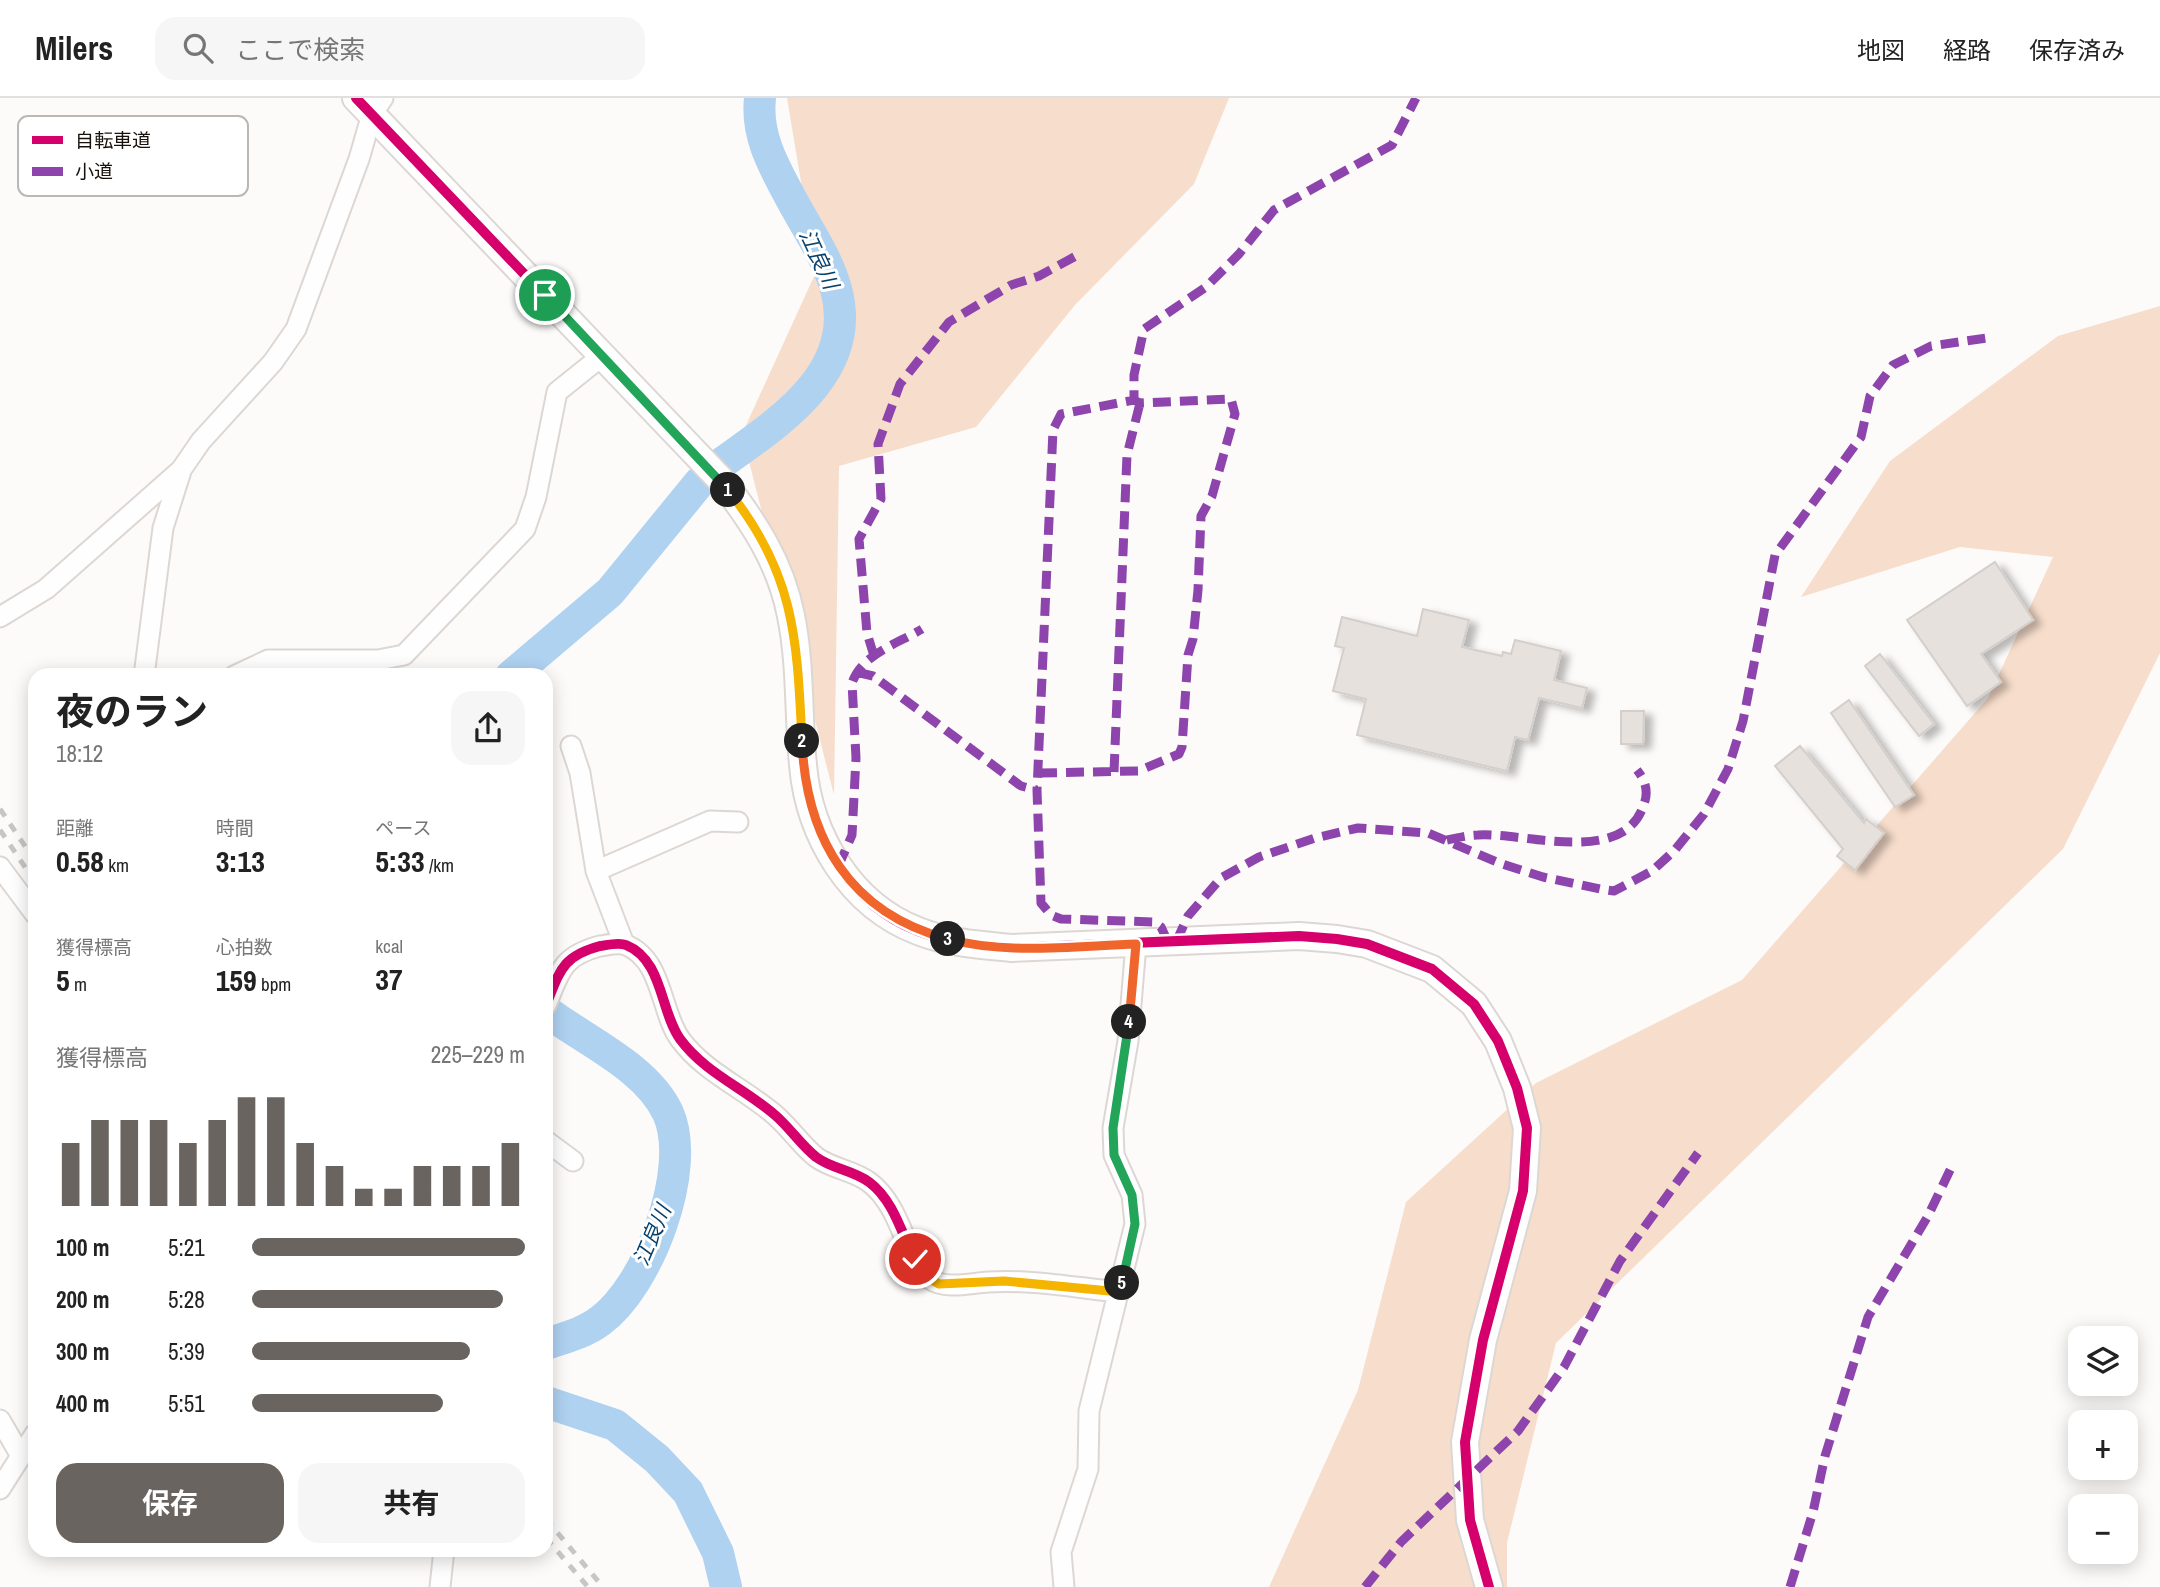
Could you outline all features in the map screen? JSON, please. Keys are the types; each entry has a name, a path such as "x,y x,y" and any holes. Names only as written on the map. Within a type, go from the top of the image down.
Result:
{"street":[{"path":"371,103 603,356 721,480 763,537 791,614 798,665 807,792 823,842 838,867 857,890 918,931 967,944 1012,947 1299,936 1367,944 1432,969 1474,1004 1498,1041 1517,1088 1527,1128 1523,1191 1483,1340 1465,1442 1469,1520 1489,1587"},
{"path":"0,617 46,589 181,470 201,441 273,362 296,329 359,159 371,103"},
{"path":"251,668 268,660 378,660 404,655 525,528 536,498 557,392 603,356"},
{"path":"145,668 163,528 181,470"},
{"path":"571,746 580,773 596,871 624,944"},
{"path":"596,871 710,821 737,822"},
{"path":"0,867 28,905"},
{"path":"553,989 565,964 574,955 608,944 624,944 638,953 649,968 678,1037 691,1053 770,1111 817,1157 868,1182 884,1197 901,1223 915,1259 930,1279 948,1284 1004,1281 1120,1292"},
{"path":"1064,1587 1061,1552 1087,1469 1089,1411 1135,1224 1132,1195 1114,1155 1113,1128 1128,1041 1136,944"},
{"path":"553,1146 573,1161"},
{"path":"0,1420 21,1457"},
{"path":"0,1489 28,1446"},
{"path":"440,1587 443,1557"}],"shaded area":[{"path":"787,98 1229,98 1194,184 1075,305 976,427 839,466 834,795 742,434 816,272"},
{"path":"2160,306 2160,653 2063,849 1556,1343 1507,1543 1507,1587 1269,1587 1358,1390 1406,1202 1536,1083 1742,980 1988,698 2053,557 1960,547 1801,597 1890,461 2058,336"}],"building":[{"path":"1995,562 2033,620 1981,654 2001,682 1967,706 1907,620"},
{"path":"1423,609 1469,620 1462,647 1502,656 1503,652 1511,654 1515,640 1561,651 1554,680 1587,688 1582,708 1539,698 1528,740 1515,737 1507,771 1357,735 1366,699 1333,691 1344,648 1335,646 1342,617 1417,636"},
{"path":"1880,654 1934,724 1919,736 1865,666"},
{"path":"1849,700 1914,795 1895,807 1831,713"},
{"path":"1621,711 1644,711 1643,744 1621,744"},
{"path":"1800,746 1864,823 1866,819 1884,833 1855,870 1837,856 1843,849 1775,766"}],"waterway":[{"name":"江良川","path":"722,463 767,430 809,392 825,370 836,345 840,319 836,289 827,264 766,148 760,124 760,98"},
{"name":"江良川","path":"520,668 610,592 699,483"},
{"name":"江良川","path":"553,1016 630,1068 658,1097 668,1113 674,1137 675,1164 661,1225 634,1282 618,1304 600,1321 581,1332 553,1342"},
{"name":"江良川","path":"553,1404 615,1425 657,1459 688,1492 718,1553 726,1587"}],"railway":[{"path":"0,809 28,851"},
{"path":"0,830 28,872"},
{"path":"553,1527 603,1587"},
{"path":"553,1546 588,1587"}],"marked path":[{"path":"1168,942 1161,927 1154,922 1061,919 1051,915 1041,903 1037,790 1053,430 1061,414 1134,400 1134,375 1144,329 1206,287 1239,254 1274,210 1392,145 1416,98"},
{"path":"874,656 867,633 859,539 881,499 878,444 900,384 949,322 1011,285 1039,276 1076,256"},
{"path":"1176,942 1188,916 1221,878 1259,857 1315,838 1358,828 1428,833 1499,863 1543,877 1600,889 1614,891 1652,871 1674,851 1704,814 1728,769 1743,721 1775,555 1861,437 1870,396 1893,365 1931,346 1994,337"},
{"path":"1039,773 1138,771 1179,754 1182,747 1188,655 1193,639 1198,590 1201,516 1212,496 1235,414 1231,399 1140,403 1134,400"},
{"path":"1114,772 1127,455 1140,403"},
{"path":"838,867 852,835 856,758 852,683 857,673 872,657 922,629"},
{"path":"856,672 873,676 1021,786 1037,790"},
{"path":"1447,840 1466,836 1498,835 1572,842 1596,841 1617,835 1633,823 1644,804 1645,786 1637,770"},
{"path":"1365,1587 1401,1542 1518,1431 1564,1367 1620,1261 1698,1153"},
{"path":"1790,1587 1813,1512 1825,1456 1868,1317 1928,1216 1951,1168"}],"cycle path":[{"path":"356,98 721,480 755,527 773,560 791,616 803,765 814,817 837,864 853,886 872,904 894,919 929,935 965,943 1012,948 1299,936 1337,939 1367,944 1432,969 1474,1004 1498,1041 1517,1088 1527,1128 1523,1191 1483,1340 1465,1442 1470,1520 1489,1587"},
{"path":"553,988 564,966 587,950 617,944 626,945 638,952 654,974 673,1028 690,1051 713,1071 775,1115 816,1157 869,1182 890,1205 915,1261 930,1279 950,1285 1021,1282 1120,1292"}],"route":[{"path":"545,295 721,480 763,537 778,572 791,614 798,665 807,792 823,842 838,867 857,890 898,921 918,931 967,944 1012,947 1136,944 1128,1041 1113,1128 1114,1155 1132,1195 1135,1224 1120,1292 1004,1281 939,1284 924,1273 915,1259"}]}
